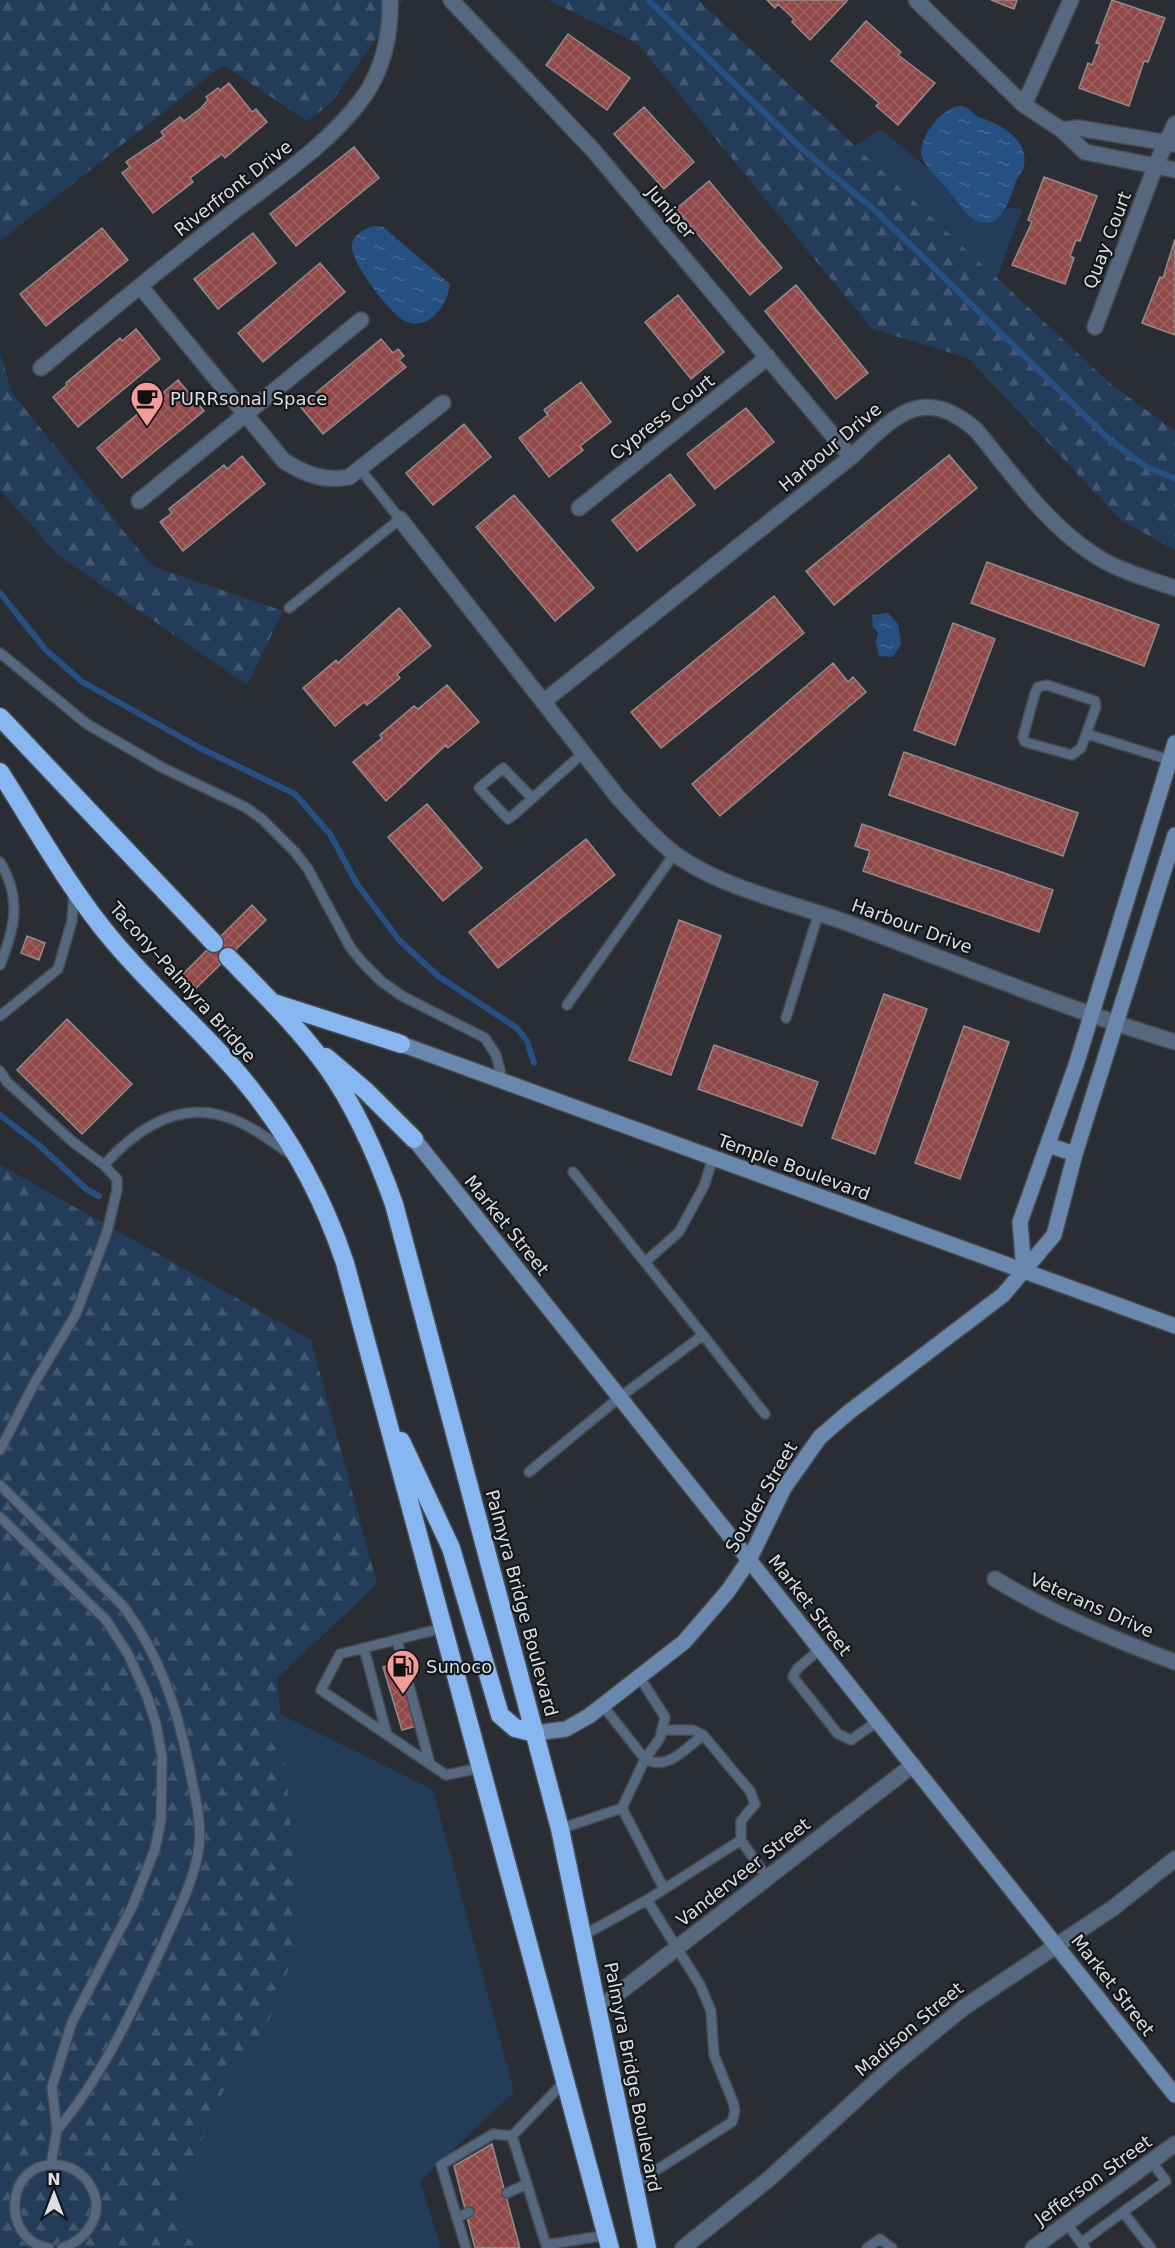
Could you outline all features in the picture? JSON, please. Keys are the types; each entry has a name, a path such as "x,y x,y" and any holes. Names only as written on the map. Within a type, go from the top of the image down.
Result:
{"highway":[{"path":"0,717 214,943"},
{"name":"Tacony–Palmyra Bridge","path":"0,772 74,890 132,963 250,1088 297,1159"},
{"path":"228,957 273,1002 401,1044"},
{"name":"Palmyra Bridge Boulevard","path":"273,1002 308,1042 346,1098 375,1155 394,1204 560,1829 584,1935 647,2248"},
{"path":"308,1042 366,1091 414,1139"},
{"path":"297,1159 324,1207 336,1235 608,2241"},
{"path":"383,1404 452,1548 500,1715 515,1728 535,1733"}],"street":[{"name":"Riverfront Drive","path":"41,368 308,153 346,118 376,78 384,53 390,0"},
{"name":"Juniper","path":"451,0 593,150 851,457"},
{"path":"916,0 1024,105 1062,130 1085,152 1175,170"},
{"path":"1024,105 1071,0"},
{"name":"Quay Court","path":"1095,327 1155,167 1171,144 1175,124"},
{"path":"1062,130 1078,128 1171,144"},
{"path":"140,286 284,461 299,470 332,481 349,477 444,403"},
{"path":"139,501 361,320"},
{"name":"Cypress Court","path":"579,508 768,357"},
{"name":"Harbour Drive","path":"543,702 851,457 898,416 924,408 950,410 976,430 1062,531 1112,565 1175,588"},
{"name":"Harbour Drive","path":"400,519 624,803 675,853 723,880 819,912 1116,1024 1175,1042"},
{"path":"1024,1271 1020,1222 1048,1145 1172,760 1175,743"},
{"path":"1024,1271 1054,1235 1075,1154 1175,835"},
{"name":"Temple Boulevard","path":"401,1044 1175,1326"},
{"name":"Market Street","path":"414,1139 1175,2095"},
{"path":"1048,1145 1075,1154"},
{"name":"Souder Street","path":"535,1733 566,1729 603,1706 684,1641 713,1610 749,1560 784,1488 820,1437 849,1412 1003,1294 1024,1271"},
{"name":"Veterans Drive","path":"995,1579 1073,1622 1175,1662"},
{"name":"Vanderveer Street","path":"598,2009 913,1765"},
{"name":"Madison Street","path":"683,2248 770,2178 928,2037 998,1982 1113,1908 1175,1859"},
{"name":"Jefferson Street","path":"1033,2248 1175,2144"}],"lane":[{"name":"Harbour Drive","path":"360,469 400,519"},
{"path":"289,608 400,519"},
{"path":"0,653 87,724 154,763 245,807 261,819 296,852 308,869 350,947 363,963 381,981 402,996 485,1038 496,1054 503,1082"},
{"path":"1047,685 1095,701 1096,707 1087,734 1081,748 1072,755 1025,742 1023,731 1038,687 1047,685"},
{"path":"1087,734 1172,760"},
{"path":"532,798 503,768 479,788 508,819 532,798 583,753"},
{"path":"567,1005 675,853"},
{"path":"0,862 10,882 16,915 4,942 0,965"},
{"path":"0,1016 58,969 72,921 74,890"},
{"path":"786,1018 819,912"},
{"path":"0,1071 7,1082 74,1143 104,1164 117,1179 113,1215 65,1336 35,1382 0,1450"},
{"path":"104,1164 122,1144 152,1123 191,1113 221,1115 236,1120 297,1159"},
{"path":"645,1262 679,1232 704,1186 713,1158"},
{"path":"573,1172 765,1414"},
{"path":"529,1472 620,1398 703,1335"},
{"path":"0,1485 124,1607 139,1627 168,1686 181,1726 197,1802 199,1844 195,1871 185,1897 143,1987 95,2078 84,2098 57,2130"},
{"path":"0,1516 106,1620 128,1654 147,1696 156,1724 162,1756 161,1820 155,1849 133,1905 72,2022 52,2087 57,2130 51,2164"},
{"path":"444,1628 340,1654 321,1690 446,1775 480,1768"},
{"path":"397,1640 430,1764"},
{"path":"364,1648 387,1735"},
{"path":"820,1649 797,1669 793,1677 838,1734 851,1740 878,1721"},
{"path":"560,1829 622,1808 645,1759 660,1738 664,1717 640,1678"},
{"path":"603,1706 645,1759 654,1764 663,1764 703,1735"},
{"path":"662,1730 693,1730 703,1735 753,1798 752,1811 741,1821 741,1840 767,1878"},
{"path":"622,1808 663,1889"},
{"path":"584,1935 647,1900 741,1840"},
{"path":"633,2185 732,2122 735,2111 734,2102 714,2055 711,2011 700,1985 675,1949 647,1900"},
{"path":"512,2136 566,2080"},
{"path":"466,2248 441,2165 493,2134 512,2136"},
{"path":"512,2136 545,2246 608,2241"},
{"path":"1066,2224 1083,2245 1166,2181 1151,2161"},
{"path":"49,2248 27,2240 18,2229 11,2209 12,2196 18,2183 29,2172 51,2164 66,2166 84,2177 93,2189 96,2210 87,2232 76,2242 62,2248"},
{"path":"507,2193 527,2184"},
{"path":"457,2218 469,2212"},
{"path":"1123,2212 1151,2248"},
{"path":"867,2248 880,2239 892,2248"}],"green space":[{"path":"0,0 403,0 330,104 307,121 223,65 0,241"},
{"path":"548,0 698,0 1112,385 1175,431 1175,550 1122,521 968,358 872,329 637,43"},
{"path":"880,129 936,175 966,212 980,222 998,218 1007,208 1022,209 997,278 855,146"},
{"path":"0,352 12,393 152,566 283,611 247,685 58,555 0,490"},
{"path":"0,1165 311,1340 377,1584 277,1678 301,1937 258,2048 227,2083 186,2176 174,2224 199,2248 0,2248"},
{"path":"280,1714 433,1790 514,2092 420,2181 441,2248 199,2248 174,2224 186,2176 227,2083 258,2048 301,1937"}],"water":[{"path":"958,106 965,107 1005,130 1013,136 1023,150 1025,159 1022,170 1004,211 993,221 986,223 977,221 963,210 921,155 924,140 932,125 944,113"},
{"path":"373,226 383,227 450,284 441,308 428,320 412,323 396,315 362,272 352,251 352,244 357,235"},
{"path":"888,613 898,624 901,644 893,657 879,656 876,642 878,632 873,627 872,615"}],"building":[{"path":"767,0 847,1 810,40 792,22 794,19 778,4 775,8"},
{"path":"991,0 1017,0 1014,9"},
{"path":"1112,0 1165,18 1148,62 1144,61 1129,106 1079,88 1088,63 1092,65 1100,44 1096,43"},
{"path":"866,21 901,52 898,55 935,83 898,125 876,106 879,103 831,61"},
{"path":"568,34 630,78 607,110 546,65"},
{"path":"229,83 252,112 256,109 267,122 225,158 222,154 190,178 193,182 153,213 122,173 130,167 126,162 164,136 161,132 180,117 184,121 201,108 208,100 206,97"},
{"path":"644,107 694,162 664,189 614,134"},
{"path":"354,147 379,178 296,246 270,214"},
{"path":"1044,177 1097,196 1080,241 1076,240 1070,256 1074,258 1065,284 1012,265 1032,222 1028,220"},
{"path":"709,181 782,268 750,295 676,209"},
{"path":"102,228 128,260 46,326 20,294"},
{"path":"253,233 276,263 218,309 194,279"},
{"path":"1175,239 1175,335 1142,323 1160,277 1163,278"},
{"path":"320,263 345,292 263,362 238,333"},
{"path":"796,285 868,373 836,399 765,311"},
{"path":"678,295 724,352 691,379 645,322"},
{"path":"136,329 160,359 78,427 53,397 67,385 66,383 120,338 122,341"},
{"path":"381,339 393,353 398,349 404,356 399,360 406,367 323,434 300,406"},
{"path":"178,380 204,411 122,478 97,448"},
{"path":"581,382 611,422 580,446 583,450 549,477 519,438 548,415 544,410"},
{"path":"746,408 774,442 715,489 687,454"},
{"path":"464,424 491,457 433,505 406,473"},
{"path":"949,455 977,488 834,605 806,571"},
{"path":"242,456 265,484 183,551 160,522 172,513 169,509 224,465 227,469"},
{"path":"670,474 695,505 637,551 612,520"},
{"path":"514,495 594,588 555,621 476,527"},
{"path":"987,562 1159,625 1144,666 971,603"},
{"path":"774,596 804,633 661,748 631,712"},
{"path":"399,608 431,646 397,674 400,678 367,705 364,702 335,726 303,688 336,660 338,663"},
{"path":"953,623 995,639 955,745 914,730"},
{"path":"833,663 848,682 853,677 866,692 720,816 692,784"},
{"path":"447,685 479,722 448,748 446,745 386,801 353,762 382,738 380,735 414,706 418,709"},
{"path":"904,752 1078,813 1063,856 889,795"},
{"path":"427,804 482,868 443,901 388,837"},
{"path":"862,824 1053,890 1039,932 863,871 870,851 855,846"},
{"path":"586,839 615,875 498,968 469,932"},
{"path":"252,905 266,920 190,994 176,981"},
{"path":"679,920 721,936 671,1075 629,1060"},
{"path":"27,936 45,943 39,960 21,953"},
{"path":"884,994 927,1009 875,1154 832,1138"},
{"path":"67,1019 132,1084 82,1134 17,1070"},
{"path":"964,1026 1009,1042 960,1179 915,1163"},
{"path":"714,1045 818,1082 802,1126 698,1089"},
{"name":"Sunoco","path":"405,1660 424,1724 402,1730 383,1667"},
{"path":"492,2144 520,2248 475,2248 454,2166"}],"waterway":[{"path":"648,0 801,148 877,212 1111,441 1145,466 1175,479"},
{"path":"0,593 45,649 81,681 200,748 295,794 330,834 357,884 399,940 438,976 517,1028 527,1041 534,1063"},
{"path":"0,1115 40,1146 86,1189 99,1196"}],"place":[{"name":"PURRsonal Space","path":"147,427"},
{"name":"Sunoco","path":"403,1695"}]}
